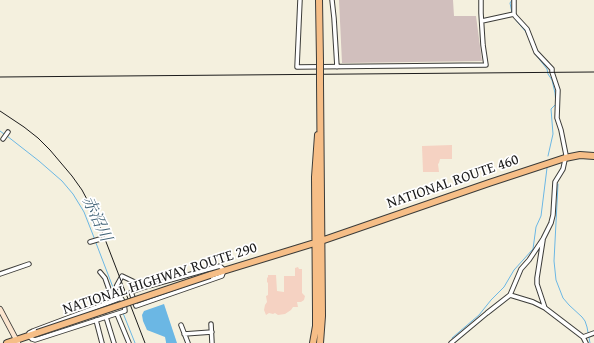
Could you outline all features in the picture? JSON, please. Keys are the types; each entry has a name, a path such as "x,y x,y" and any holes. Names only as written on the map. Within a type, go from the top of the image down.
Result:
{"highway":[{"path":"319,0 320,107 316,177 322,316 320,343"},
{"name":"NATIONAL ROUTE 460","path":"318,242 475,187 565,158 580,155 594,156"},
{"path":"313,343 316,320 318,242"},
{"name":"NATIONAL HIGHWAY ROUTE 290","path":"7,343 17,341 224,270 318,242"}],"street":[{"path":"300,0 297,67 486,65 483,45 481,0"},
{"path":"332,0 337,67"},
{"path":"451,343 510,295 521,269 543,239 551,223 553,215 555,182 563,169 566,155 557,118 558,90 552,70 536,52 527,29 514,14 514,0"},
{"path":"482,21 514,14"},
{"path":"3,139 8,132"},
{"path":"90,242 100,239"},
{"path":"543,239 537,284 545,308"},
{"path":"0,274 28,264"},
{"path":"220,266 224,270 222,276 136,306 131,292 145,287 220,266"},
{"path":"100,272 105,278 112,300"},
{"path":"112,300 122,276 145,287"},
{"path":"510,295 533,302 545,308 583,338 586,343"},
{"path":"121,298 125,311 117,314 35,340 29,336 29,333 33,331 112,300 121,298"},
{"path":"0,309 17,341"},
{"path":"117,314 129,343"},
{"path":"106,317 114,343"},
{"path":"96,320 102,343"},
{"path":"211,324 212,343"},
{"path":"181,325 188,343"},
{"path":"184,334 212,332"},
{"path":"583,338 594,333"}],"shaded area":[{"path":"339,0 453,0 454,16 476,16 482,61 342,63"},
{"path":"452,145 452,159 440,159 438,164 439,172 423,172 422,146"},
{"path":"298,267 299,269 302,269 302,293 305,296 304,300 297,302 298,307 293,307 285,314 278,315 275,313 269,313 266,315 264,310 267,302 266,296 268,295 268,275 276,275 277,291 284,292 284,276 295,276 295,268"}],"water":[{"path":"164,304 177,343 166,343 165,337 147,330 143,321 142,315 144,311"}],"waterway":[{"path":"512,0 510,3 512,13"},
{"path":"515,19 526,32 531,43"},
{"path":"536,55 547,69 552,80 555,93 556,104 551,109 553,134 548,156"},
{"name":"赤沼川","path":"0,131 4,134"},
{"name":"赤沼川","path":"7,136 62,181 73,194 84,212 95,240"},
{"path":"452,338 479,315 504,287 514,270 533,249 536,227 541,216 547,168"},
{"path":"558,184 554,261 556,280 563,298 585,321 590,343"},
{"name":"赤沼川","path":"96,243 114,290"},
{"name":"赤沼川","path":"123,313 135,343"}],"railway":[{"path":"0,77 594,72"},
{"path":"0,111 38,138 50,150 82,190 98,221 145,343"}]}
